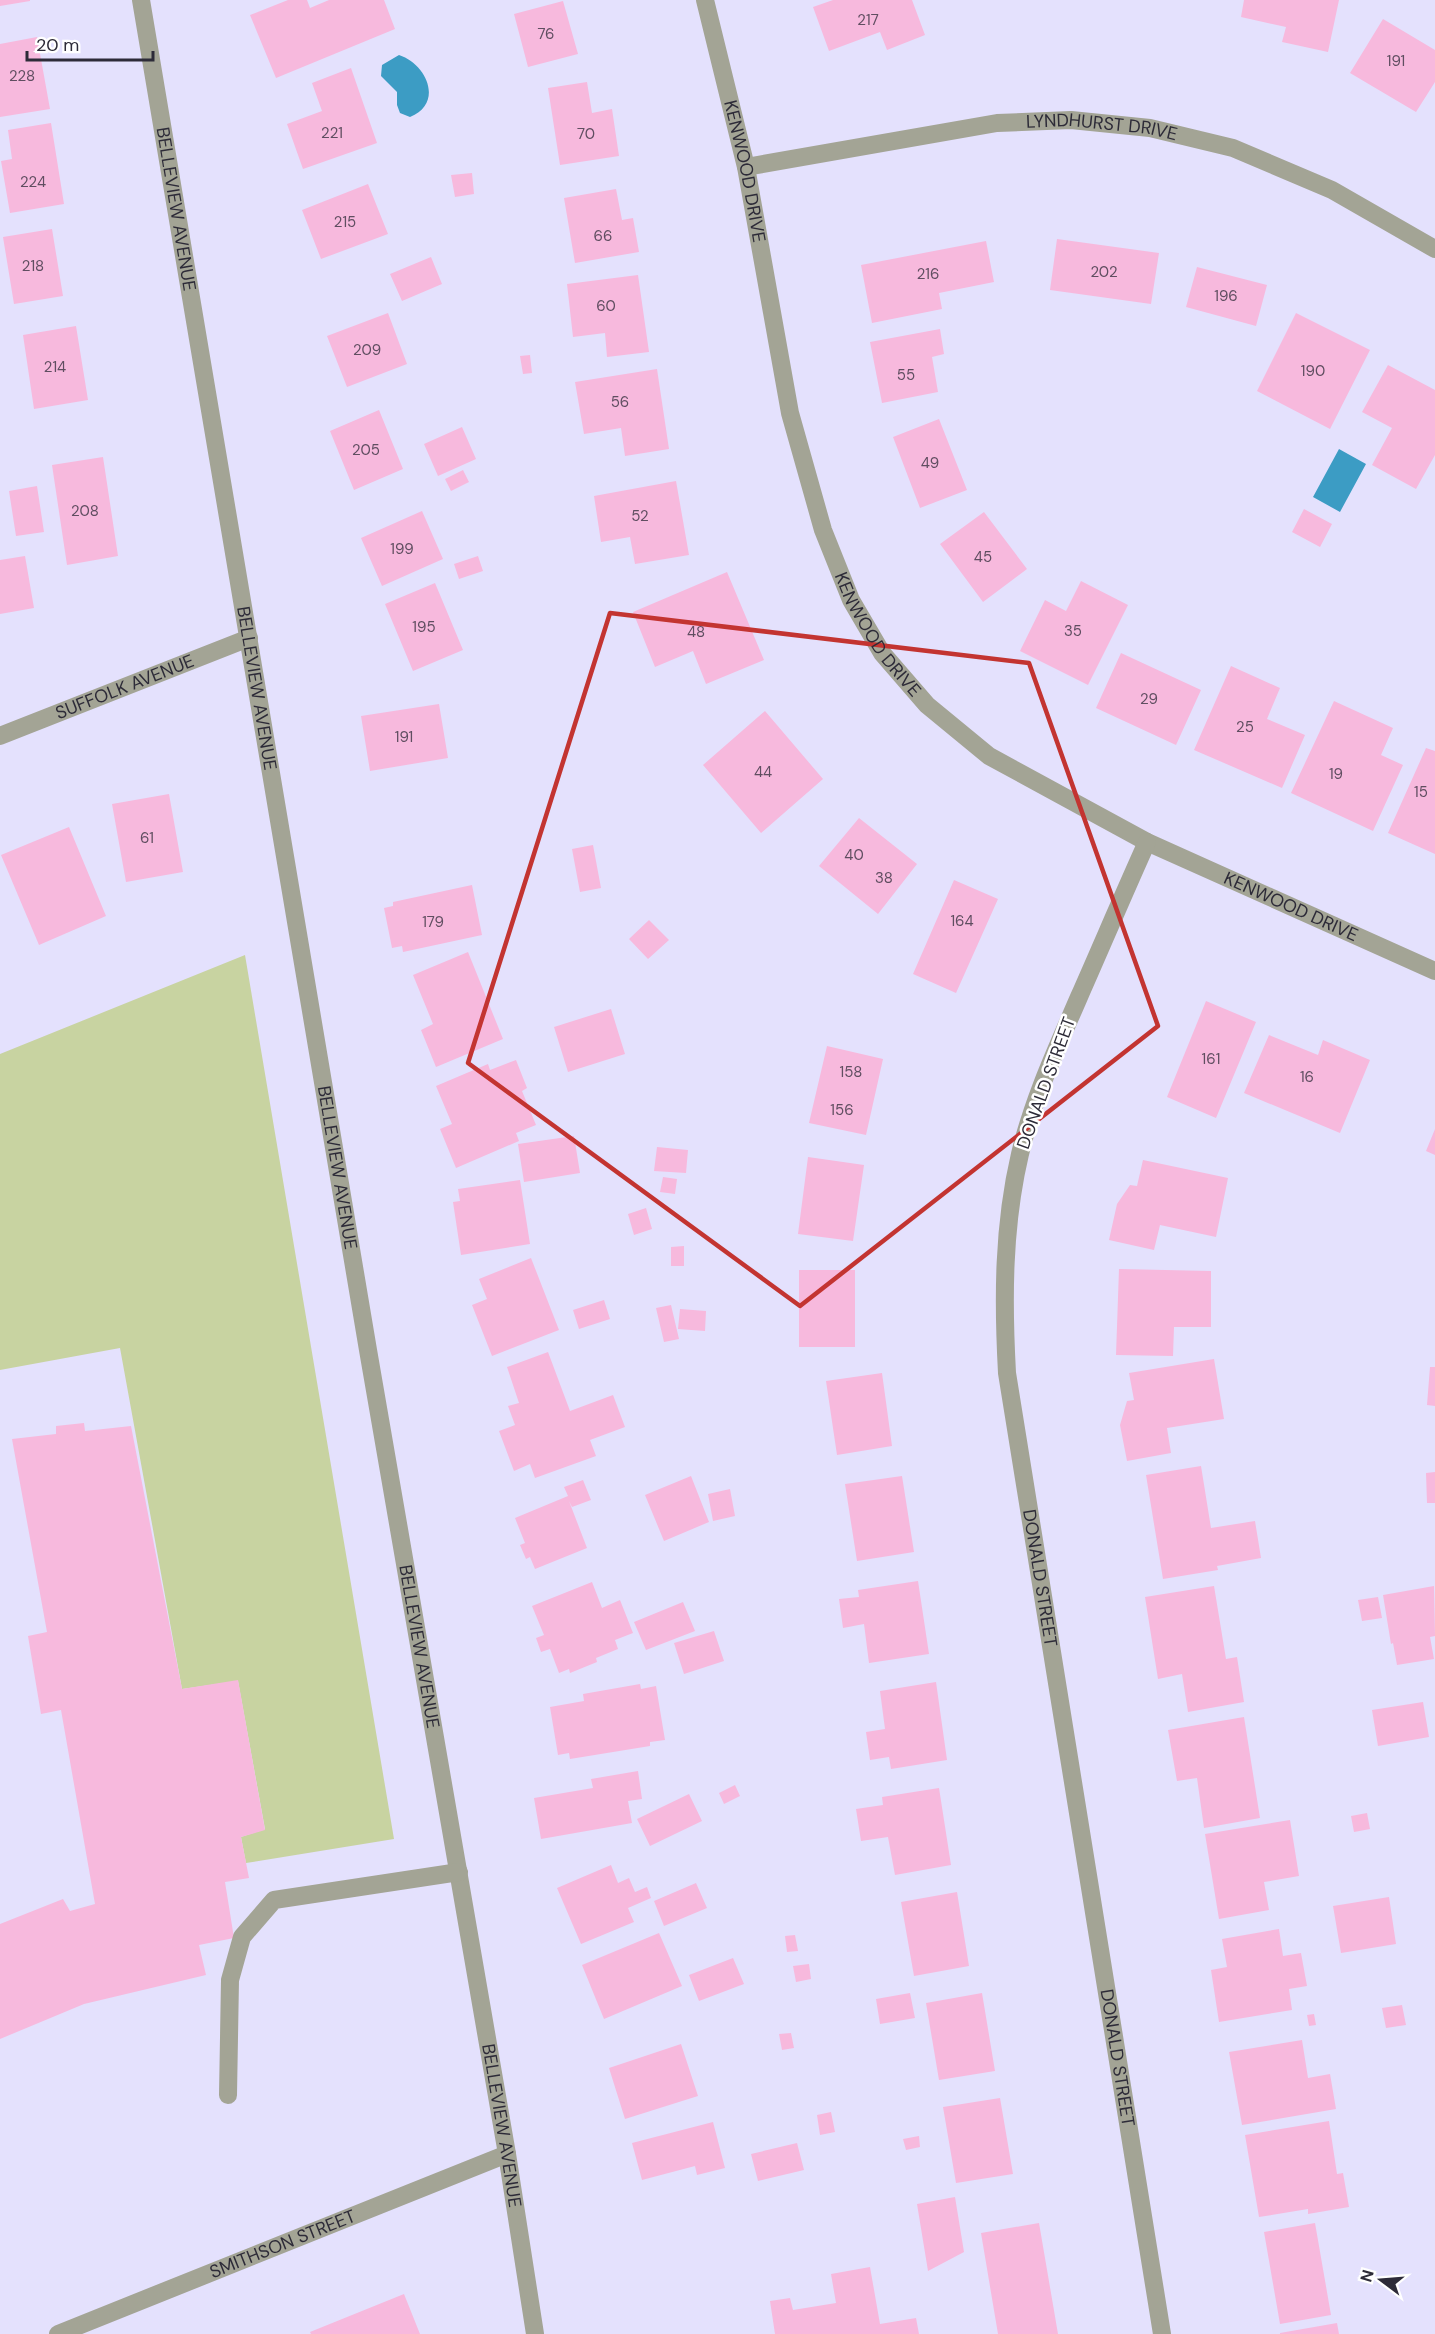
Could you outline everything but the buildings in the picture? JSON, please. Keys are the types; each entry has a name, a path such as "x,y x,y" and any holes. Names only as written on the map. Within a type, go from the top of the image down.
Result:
{"street":[{"name":"BELLEVIEW AVENUE","path":"141,0 368,1350 507,2154 535,2334"},
{"name":"KENWOOD DRIVE","path":"705,0 746,167 793,423 823,530 851,600 882,653 927,705 989,756 1147,842 1435,971"},
{"name":"LYNDHURST DRIVE","path":"746,167 998,123 1071,120 1150,128 1233,148 1332,190 1435,249"},
{"name":"SUFFOLK AVENUE","path":"0,736 249,638"},
{"name":"DONALD STREET","path":"1147,842 1053,1056 1032,1112 1020,1155 1012,1199 1004,1305 1007,1373 1162,2334"},
{"path":"228,2095 230,1980 242,1937 274,1900 459,1872"},
{"name":"SMITHSON STREET","path":"58,2334 507,2154"}],"highlighted area":[{"path":"610,613 1029,663 1158,1026 800,1306 468,1063"}],"green space":[{"path":"245,955 394,1839 246,1863 241,1837 265,1829 238,1681 182,1689 120,1348 0,1370 0,1054"}],"water":[{"path":"399,55 417,67 428,84 427,103 410,117 400,113 397,105 397,92 381,76 382,65"},
{"path":"1339,449 1366,464 1340,512 1313,497"}]}
